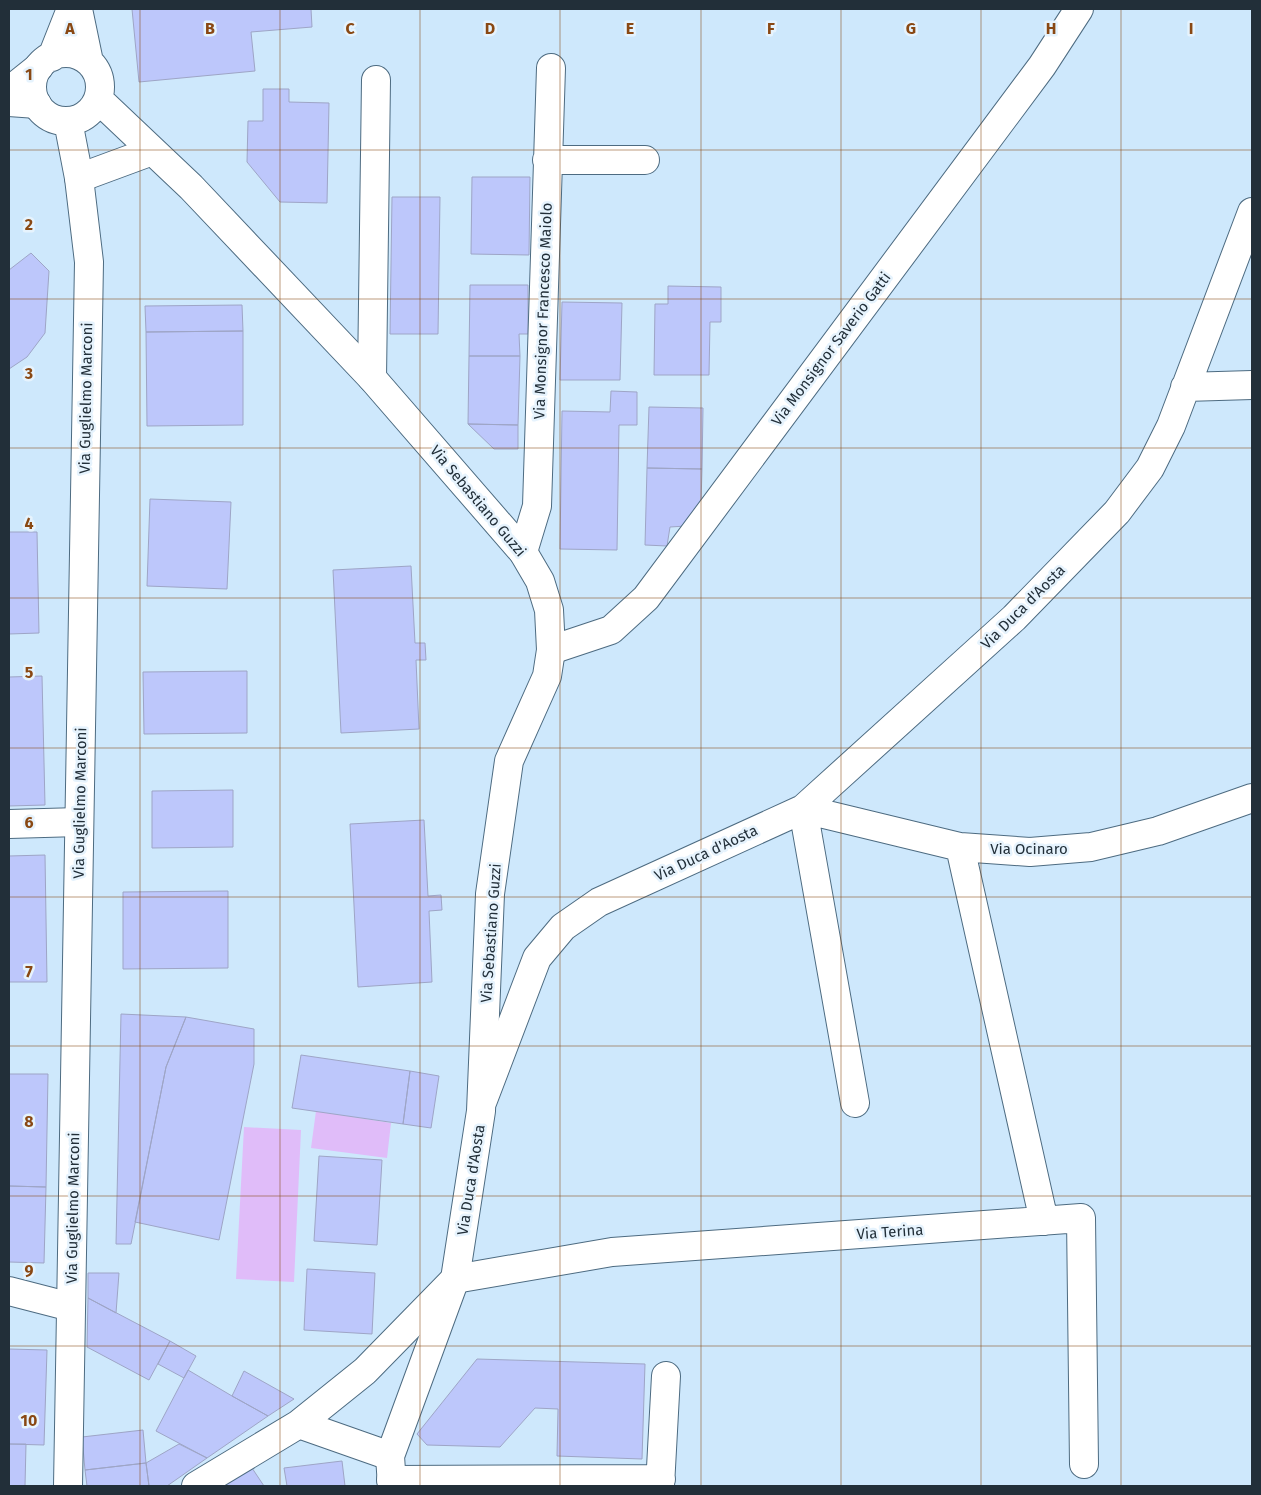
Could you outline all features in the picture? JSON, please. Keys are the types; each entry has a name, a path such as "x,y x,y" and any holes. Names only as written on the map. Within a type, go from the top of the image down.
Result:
{"street":[{"path":"71,9 46,62 32,85 37,104 50,117 84,111 100,79 89,62 78,9"},
{"name":"Via Monsignor Saverio Gatti","path":"551,650 610,630 646,598 1042,66 1079,9"},
{"path":"9,92 46,62 71,54 89,62"},
{"name":"Via Monsignor Francesco Maiolo","path":"523,552 537,506 551,68"},
{"path":"372,378 376,80"},
{"path":"9,102 37,104"},
{"name":"Via Sebastiano Guzzi","path":"84,111 192,187 372,378 523,552 540,581 549,610 551,650 547,676 509,761 490,894 482,1104"},
{"name":"Via Sebastiano Guzzi","path":"84,111 192,187"},
{"name":"Via Guglielmo Marconi","path":"68,1486 89,262 79,178 84,111"},
{"path":"79,178 144,154"},
{"path":"547,160 645,160"},
{"name":"Via Duca d'Aosta","path":"391,1474 455,1279 482,1104 537,958 563,926 599,902 803,809 1014,618 1117,512 1150,468 1186,387 1252,212"},
{"path":"1186,387 1252,386"},
{"name":"Via Ocinaro","path":"803,809 960,847 1030,852 1091,847 1158,831 1252,798"},
{"path":"803,809 855,1103"},
{"path":"9,824 79,822"},
{"path":"960,847 1044,1220"},
{"name":"Via Terina","path":"455,1279 612,1252 1081,1218 1084,1464"},
{"path":"196,1486 299,1424 365,1370 455,1279"},
{"path":"9,1291 71,1307"},
{"path":"299,1424 391,1474 661,1483 666,1376"}],"shaded area":[{"path":"316,1111 391,1123 387,1158 311,1148"},
{"path":"244,1127 301,1130 294,1282 236,1279"}],"building":[{"path":"132,9 311,9 312,27 251,32 255,71 139,82"},
{"path":"263,89 289,89 289,102 329,103 327,203 280,202 247,162 248,121 263,121"},
{"path":"472,177 530,177 529,255 471,254"},
{"path":"392,197 440,197 438,334 390,334"},
{"path":"31,253 49,271 45,333 27,357 9,369 9,270"},
{"path":"470,285 528,285 528,334 519,334 520,356 469,356"},
{"path":"668,286 721,287 721,322 710,322 709,375 654,375 655,304 668,304"},
{"path":"562,302 622,303 620,380 560,380"},
{"path":"242,305 243,331 146,332 145,306"},
{"path":"243,331 243,425 147,426 146,332"},
{"path":"469,356 520,356 518,425 468,424"},
{"path":"611,391 637,392 637,425 619,425 617,550 560,549 562,411 610,412"},
{"path":"649,407 703,408 702,469 647,468"},
{"path":"468,424 518,425 518,449 494,449"},
{"path":"647,468 702,469 701,503 686,526 670,527 667,546 645,545"},
{"path":"150,499 231,502 227,589 147,586"},
{"path":"9,532 37,532 39,633 9,634"},
{"path":"411,566 415,643 425,643 426,660 416,660 419,729 341,733 333,570"},
{"path":"247,671 247,733 144,734 143,672"},
{"path":"42,676 45,805 9,806 9,677"},
{"path":"233,790 233,847 152,848 152,791"},
{"path":"424,820 428,896 441,895 442,910 429,911 432,982 358,987 350,824"},
{"path":"45,855 47,982 9,982 9,856"},
{"path":"228,891 228,968 123,969 123,892"},
{"path":"121,1014 186,1017 166,1067 131,1244 116,1244"},
{"path":"186,1017 254,1029 254,1064 219,1240 135,1222 166,1067"},
{"path":"301,1055 410,1071 403,1124 292,1108"},
{"path":"410,1071 439,1076 431,1128 403,1124"},
{"path":"9,1074 48,1074 46,1187 9,1186"},
{"path":"319,1156 382,1160 377,1245 314,1241"},
{"path":"9,1186 46,1187 44,1263 9,1262"},
{"path":"307,1269 375,1273 372,1334 304,1330"},
{"path":"88,1273 119,1273 116,1313 88,1298"},
{"path":"88,1298 170,1341 149,1380 87,1347"},
{"path":"170,1341 196,1356 184,1378 158,1364"},
{"path":"9,1349 47,1350 44,1445 9,1444"},
{"path":"477,1359 645,1364 642,1459 557,1456 558,1409 535,1408 500,1447 427,1445 417,1434"},
{"path":"188,1370 268,1416 207,1458 156,1431"},
{"path":"244,1371 294,1399 268,1416 232,1396"},
{"path":"143,1430 146,1463 85,1470 82,1437"},
{"path":"9,1444 26,1444 25,1486 9,1486"},
{"path":"179,1444 207,1458 167,1486 149,1486 146,1463"},
{"path":"342,1461 345,1486 287,1486 284,1468"},
{"path":"146,1463 149,1486 87,1486 85,1470"},
{"path":"250,1465 264,1486 218,1486"}]}
